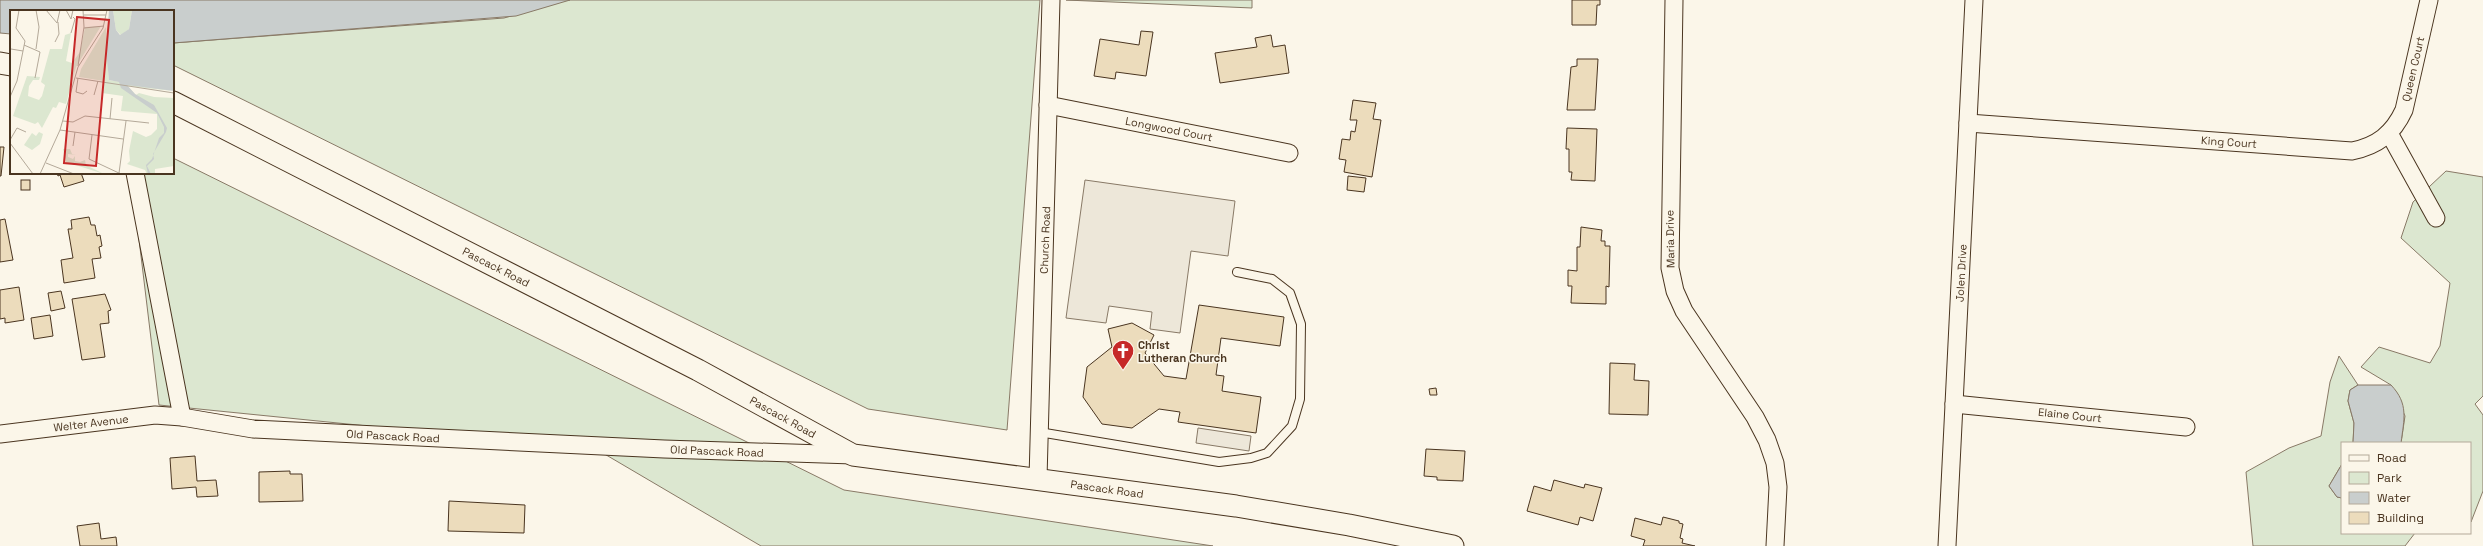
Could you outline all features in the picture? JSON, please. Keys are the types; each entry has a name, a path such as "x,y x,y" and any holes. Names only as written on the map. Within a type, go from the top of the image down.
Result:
{"street":[{"name":"Church Road","path":"1038,479 1051,0"},
{"name":"Maria Drive","path":"1674,0 1670,268 1675,291 1684,310 1755,417 1768,440 1775,463 1778,487 1775,546"},
{"name":"Jolen Drive","path":"1947,546 1974,0"},
{"name":"Queen Court","path":"2389,133 2398,122 2404,110 2429,0"},
{"path":"0,63 10,65"},
{"name":"Pascack Road","path":"174,103 698,370 853,455 1236,506 1349,525 1453,546"},
{"name":"Longwood Court","path":"1048,105 1289,153"},
{"name":"King Court","path":"1968,123 2352,151 2367,148 2389,133"},
{"path":"2389,133 2436,218"},
{"path":"135,174 182,417"},
{"name":"Elaine Court","path":"1954,404 2186,427"},
{"name":"Welter Avenue","path":"0,434 155,415 182,417"},
{"name":"Old Pascack Road","path":"182,417 253,429 664,449 853,455"}],"lane":[{"path":"1039,432 1219,462 1251,458 1267,453 1292,426 1300,399 1301,324 1290,293 1272,279 1237,272"}],"green space":[{"path":"567,0 1040,0 1007,430 868,409 174,65 174,43 504,18"},
{"path":"1066,0 1252,0 1252,8"},
{"path":"174,158 844,490 1213,546 761,546 596,449 159,405 131,174 174,174"},
{"path":"2446,171 2483,177 2483,396 2475,404 2483,415 2483,491 2471,522 2471,442 2401,442 2405,416 2391,385 2361,367 2379,347 2430,363 2440,346 2450,283 2401,238 2413,202"},
{"path":"2339,356 2358,385 2350,390 2348,401 2354,423 2353,442 2341,442 2341,466 2329,486 2337,497 2341,498 2341,534 2414,534 2405,546 2253,546 2246,472 2289,448 2321,436 2330,382"}],"shaded area":[{"path":"1085,180 1235,201 1228,256 1191,251 1180,333 1150,329 1152,312 1109,306 1106,323 1066,318"},
{"path":"1198,428 1251,436 1249,451 1196,443"}],"water":[{"path":"0,0 570,0 516,16 174,43 174,10 10,10 10,34 0,33"},
{"path":"2358,385 2391,385 2397,392 2403,405 2404,419 2401,442 2353,442 2354,423 2348,401 2350,390"},
{"path":"2341,466 2341,498 2337,497 2329,486"}],"building":[{"path":"1572,0 1600,0 1600,5 1597,5 1596,25 1572,25"},
{"path":"1141,31 1153,32 1146,76 1116,72 1115,79 1094,76 1100,39 1139,45"},
{"path":"1271,35 1273,47 1285,45 1289,73 1220,83 1215,53 1257,47 1255,38"},
{"path":"1577,59 1598,59 1595,110 1567,110 1571,67 1577,66"},
{"path":"1353,100 1376,103 1373,119 1381,120 1372,177 1344,172 1346,160 1339,159 1342,139 1350,140 1351,131 1355,132 1357,120 1350,120"},
{"path":"1567,128 1597,129 1595,181 1571,180 1572,172 1569,172 1569,149 1566,149"},
{"path":"0,147 4,147 1,176 0,176"},
{"path":"57,174 81,174 84,181 64,187 60,175 58,176"},
{"path":"1348,176 1366,178 1364,192 1347,190"},
{"path":"21,180 30,180 30,190 21,190"},
{"path":"89,217 91,225 95,225 97,236 100,235 102,246 99,247 101,258 92,259 95,278 64,283 61,260 73,258 68,229 72,229 71,220"},
{"path":"5,219 13,260 0,262 0,220"},
{"path":"1581,227 1602,230 1601,241 1605,241 1605,246 1610,246 1609,287 1606,286 1606,304 1571,303 1572,286 1568,286 1568,270 1577,271 1577,247 1580,247"},
{"path":"19,287 24,320 5,323 5,318 0,319 0,290"},
{"path":"61,291 65,308 51,311 48,293"},
{"path":"105,294 111,310 108,311 109,323 100,324 105,357 82,360 72,299"},
{"name":"Christ Lutheran Church","path":"1199,305 1284,317 1280,346 1221,338 1216,375 1224,376 1222,391 1261,397 1256,433 1178,422 1180,412 1159,409 1132,428 1102,424 1083,397 1087,367 1112,347 1108,329 1132,323 1154,335 1145,353 1164,376 1186,379"},
{"path":"50,315 53,336 34,339 31,318"},
{"path":"1610,363 1635,364 1634,380 1649,381 1648,415 1609,414"},
{"path":"1436,388 1437,395 1430,395 1429,389"},
{"path":"1426,449 1465,451 1463,481 1437,480 1437,477 1424,476"},
{"path":"195,456 197,481 216,480 218,496 197,497 196,487 172,489 170,458"},
{"path":"290,471 290,474 302,474 303,501 259,502 259,472"},
{"path":"1554,480 1584,488 1585,484 1602,488 1593,521 1580,517 1578,525 1527,511 1534,486 1551,491"},
{"path":"449,501 525,505 524,533 448,531"},
{"path":"1663,517 1679,521 1679,523 1683,524 1680,538 1683,539 1682,543 1695,546 1643,546 1645,540 1631,536 1635,518 1661,525"},
{"path":"99,523 101,539 116,537 117,546 80,546 77,526"}],"place":[{"name":"Christ Lutheran Church","path":"1123,370"}]}
